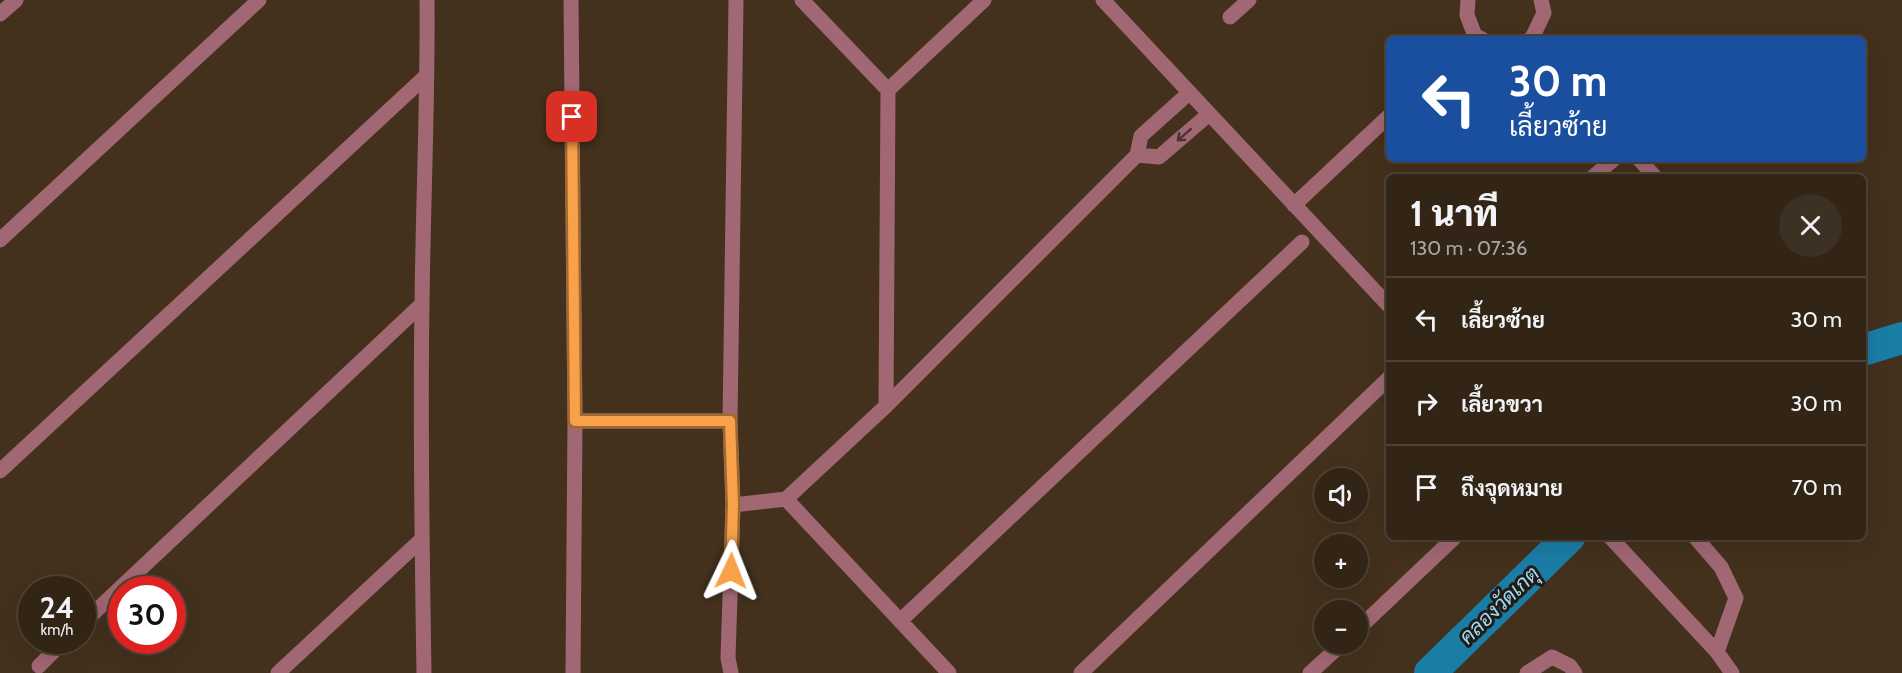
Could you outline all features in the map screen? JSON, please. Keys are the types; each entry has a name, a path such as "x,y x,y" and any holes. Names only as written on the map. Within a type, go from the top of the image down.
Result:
{"street":[{"path":"0,15 16,0"},
{"path":"0,240 259,0"},
{"path":"424,673 422,304 428,75 427,0"},
{"path":"571,0 575,421 573,673"},
{"path":"731,673 728,658 733,505 730,421 736,0"},
{"path":"802,0 888,90 886,406"},
{"path":"888,90 984,0"},
{"path":"1103,0 1386,303"},
{"path":"1230,17 1249,0"},
{"path":"1468,0 1467,15 1475,36"},
{"path":"1533,36 1544,13 1542,0"},
{"path":"0,471 428,75"},
{"path":"733,505 786,499 886,406 1137,155 1141,136 1190,93"},
{"path":"1137,155 1159,157 1209,114"},
{"path":"1294,205 1386,119"},
{"path":"1596,174 1610,162"},
{"path":"1642,162 1652,174"},
{"path":"900,621 1302,242"},
{"path":"96,611 422,304"},
{"path":"1081,673 1386,381"},
{"path":"575,421 730,421"},
{"path":"786,499 949,673"},
{"path":"278,673 422,539"},
{"path":"1368,619 1452,540"},
{"path":"1613,540 1717,652 1732,673"},
{"path":"1698,540 1721,567 1736,598 1717,652"},
{"path":"39,666 51,654"},
{"path":"1310,673 1331,654"},
{"path":"1527,673 1552,657 1570,666 1575,673"}],"waterway":[{"name":"คลองวัดเกตุ","path":"1866,349 1902,338"},
{"name":"คลองวัดเกตุ","path":"1430,673 1566,540"}],"route":[{"path":"572,117 575,421 730,421 733,505 731,571"}]}
